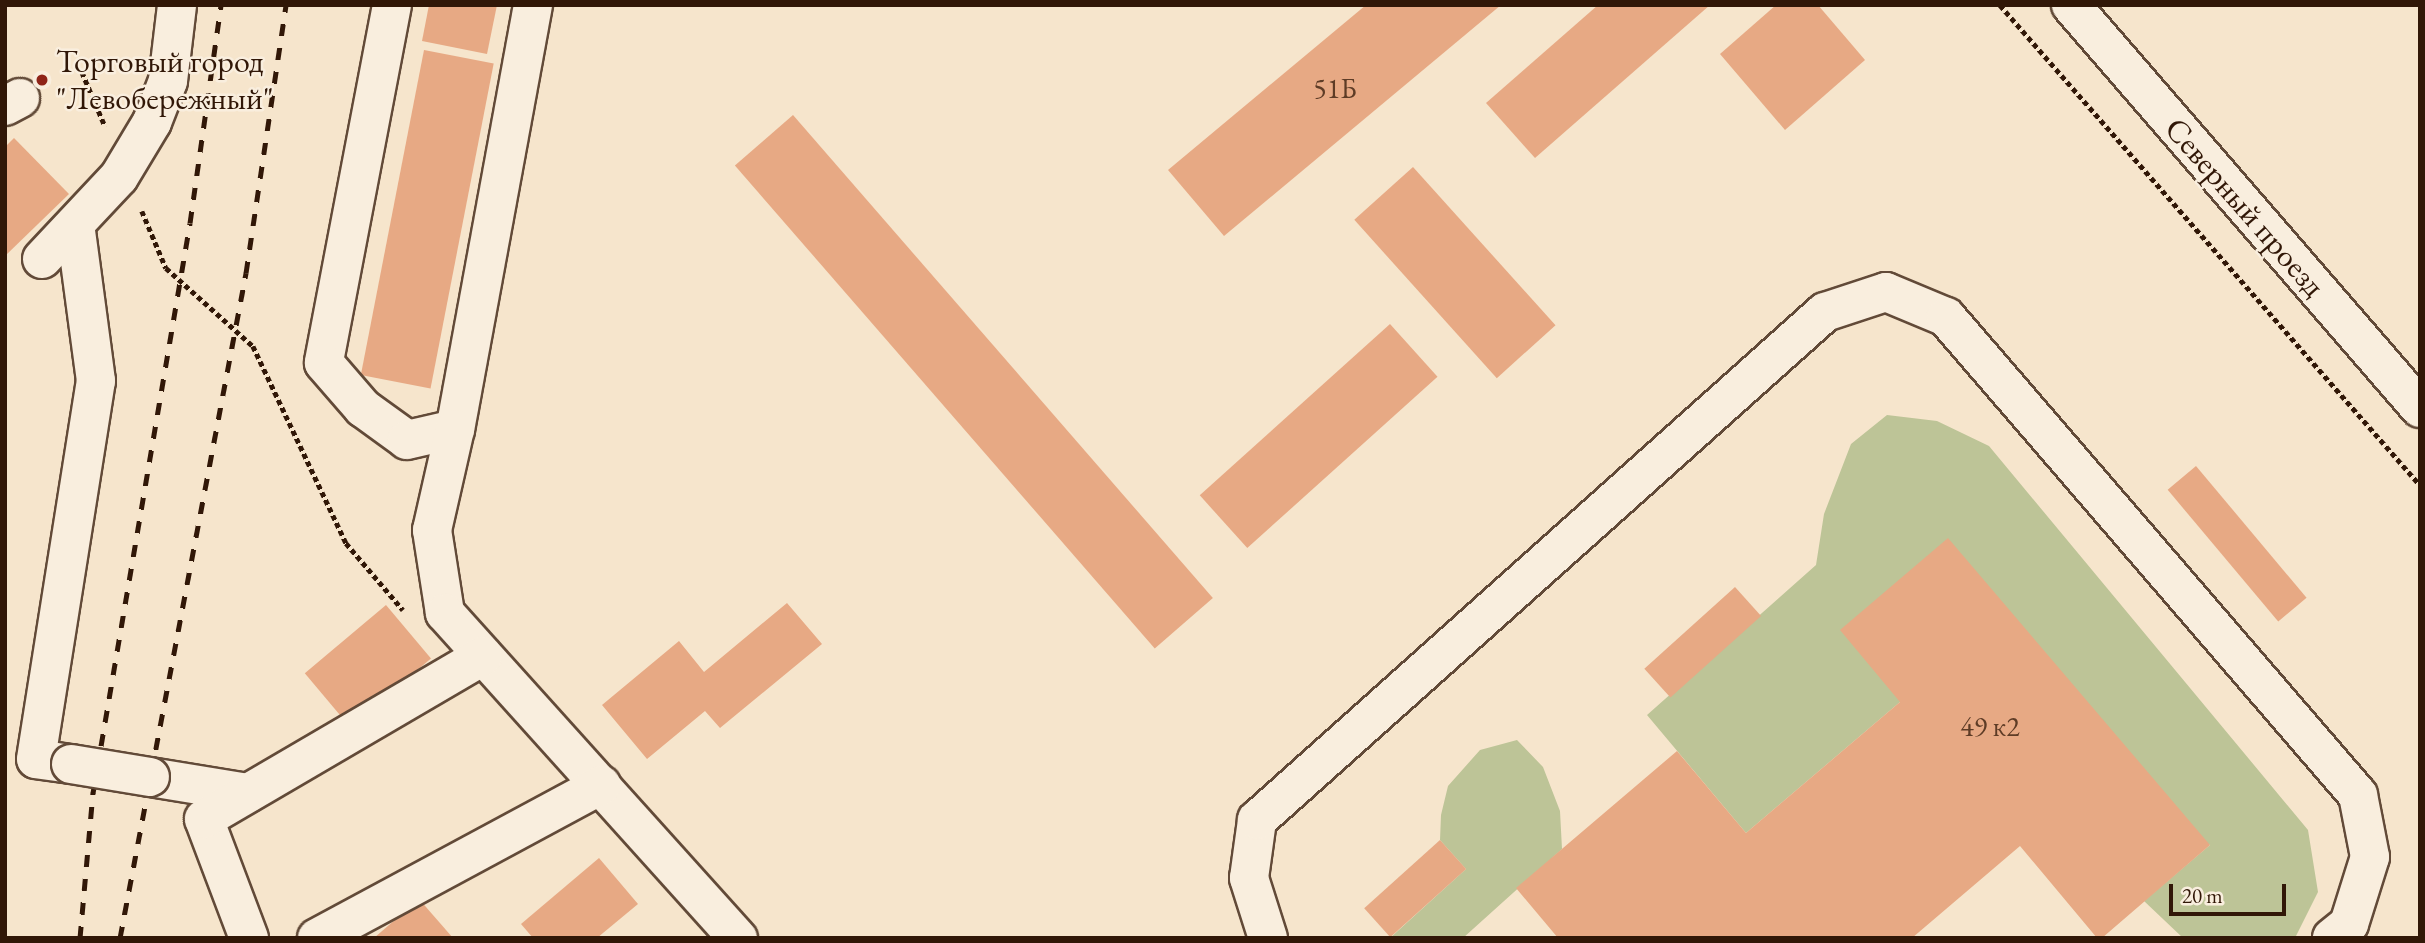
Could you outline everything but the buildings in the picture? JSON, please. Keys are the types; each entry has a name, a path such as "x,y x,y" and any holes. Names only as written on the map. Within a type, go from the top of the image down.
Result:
{"street":[{"path":"42,259 124,169 152,122 168,81 177,5"},
{"path":"392,5 324,363 362,408 407,440 454,429"},
{"path":"533,5 454,429 432,530 445,613 738,938"},
{"name":"Северный проезд","path":"2071,5 2420,408"},
{"path":"75,224 96,381 36,759 248,793"},
{"path":"1268,938 1248,878 1257,820 1825,312 1886,292 1946,317 2358,795 2370,857 2349,924 2332,938"},
{"path":"249,938 204,819 483,656"},
{"path":"317,938 601,785"}],"path":[{"path":"2000,5 2420,485"},
{"path":"82,72 166,268 253,346 346,543 405,612"}],"green space":[{"path":"1887,415 1937,421 1989,446 2308,830 2318,892 2295,938 2183,938 2144,901 2210,845 1900,702 1746,833 1647,715 1816,565 1824,514 1851,444"},
{"path":"1517,740 1543,767 1560,811 1562,849 1463,938 1390,938 1466,869 1440,840 1441,815 1448,786 1480,750"}],"railway":[{"path":"80,938 93,793 190,223 221,5"},
{"path":"120,938 246,273 286,5"}],"place":[{"name":"Торговый город \"Левобережный\"","path":"42,80"}]}
